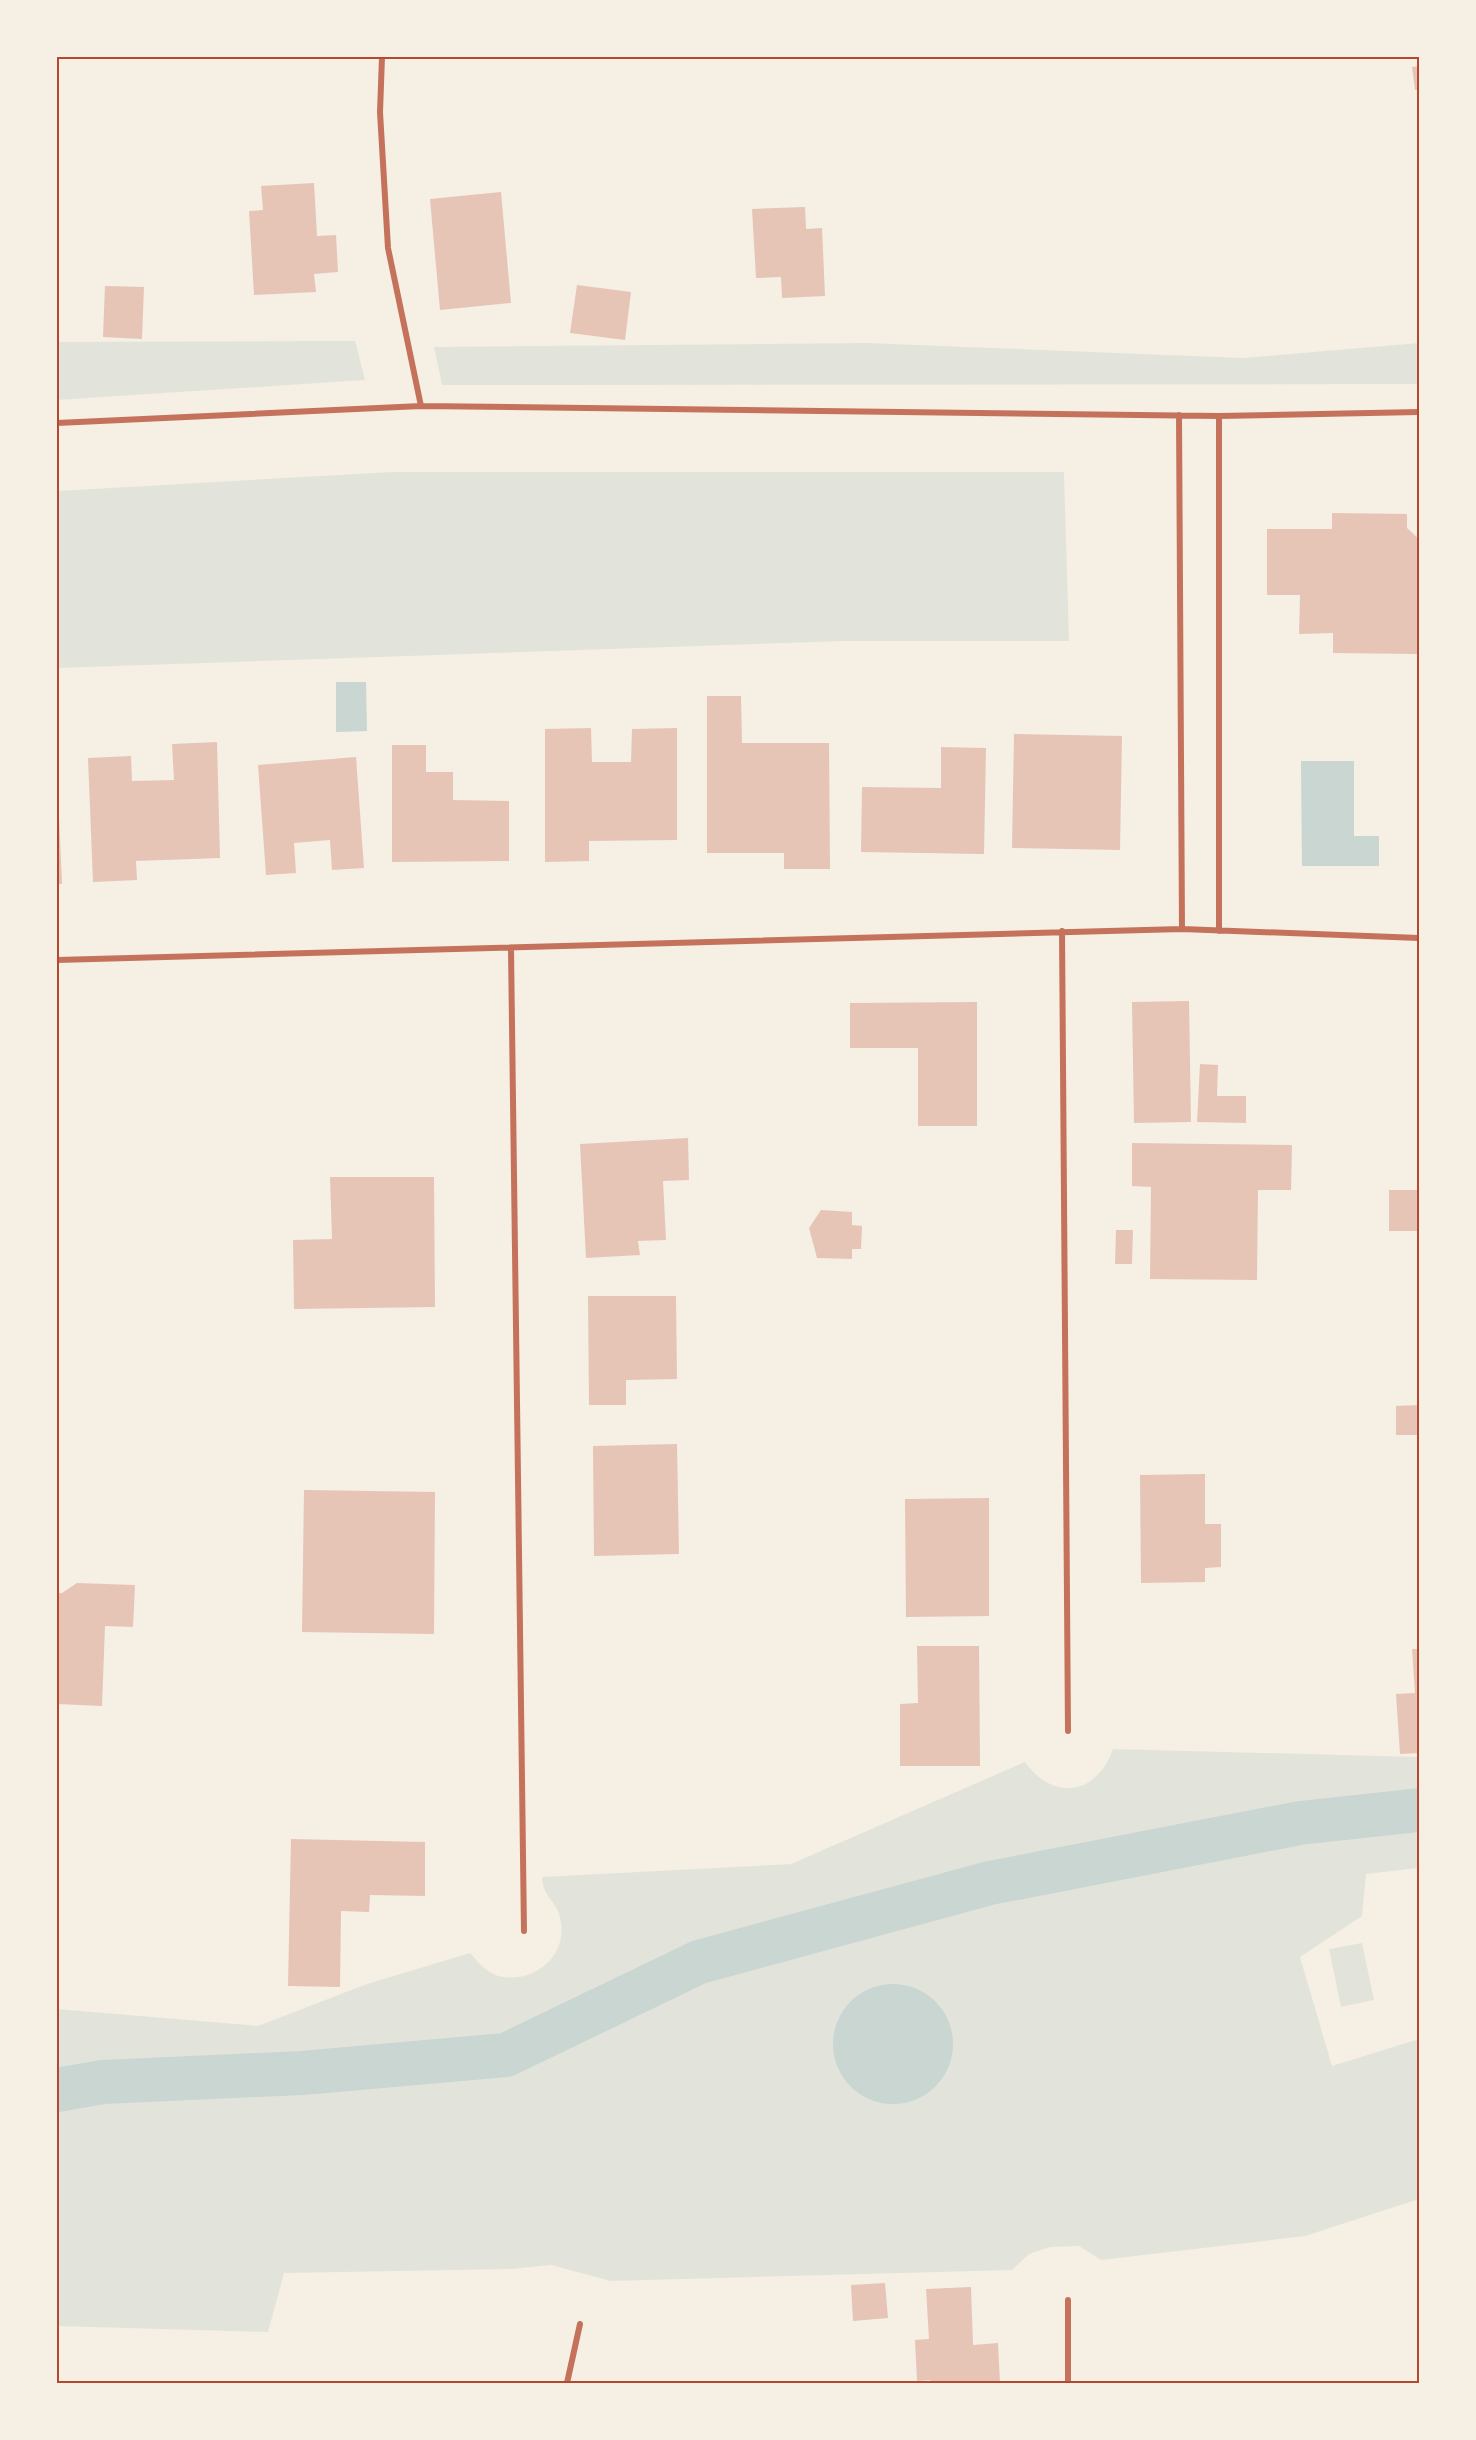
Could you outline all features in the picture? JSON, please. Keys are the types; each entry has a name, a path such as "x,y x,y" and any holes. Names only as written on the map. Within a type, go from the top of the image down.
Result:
{"street":[{"path":"382,57 380,112 388,248 421,406"},
{"path":"57,423 421,406 1219,416 1419,411"},
{"path":"1179,415 1182,929"},
{"path":"1219,416 1219,931"},
{"path":"57,960 1182,929 1419,938"},
{"path":"1062,931 1068,1731"},
{"path":"511,949 524,1931"},
{"path":"1068,2300 1068,2383"},
{"path":"567,2383 580,2324"}],"shaded area":[{"path":"355,341 365,380 57,400 57,342"},
{"path":"867,343 1243,358 1419,343 1419,384 442,385 434,347"},
{"path":"392,472 1064,472 1069,641 843,641 57,668 57,491"},
{"path":"336,682 366,682 367,731 336,732"},
{"path":"1301,761 1354,761 1354,836 1379,836 1379,866 1302,866"},
{"path":"1113,1749 1419,1757 1419,1868 1366,1874 1362,1916 1300,1957 1332,2066 1419,2039 1419,2199 1305,2236 1101,2260 1079,2246 1050,2247 1029,2254 1012,2270 611,2281 551,2265 511,2269 284,2273 268,2332 57,2326 57,2009 258,2026 367,1984 470,1953 484,1968 498,1976 526,1975 537,1971 553,1956 559,1946 561,1935 560,1916 545,1890 542,1877 791,1864 1025,1762 1036,1775 1061,1788 1074,1788 1086,1784 1097,1776"},
{"path":"1362,1943 1374,2000 1341,2007 1329,1949"},
{"path":"893,1984 916,1989 935,2002 948,2021 953,2044 948,2067 935,2086 916,2099 893,2104 870,2099 851,2086 838,2067 833,2044 838,2021 851,2002 870,1989"}],"building":[{"path":"1419,66 1419,90 1415,90 1412,67"},
{"path":"314,183 317,236 336,235 338,272 314,274 316,292 254,295 249,211 263,210 261,186"},
{"path":"501,192 511,303 440,310 430,199"},
{"path":"805,207 806,229 822,228 825,296 782,298 781,277 756,278 752,209"},
{"path":"577,285 631,292 625,340 570,333"},
{"path":"105,286 144,287 142,339 103,337"},
{"path":"1332,513 1407,514 1407,528 1419,539 1419,654 1333,653 1333,633 1299,634 1300,595 1267,595 1267,529 1332,529"},
{"path":"707,696 741,696 742,743 829,743 830,869 784,869 784,853 707,853"},
{"path":"591,728 592,762 631,762 632,729 677,728 677,840 589,841 589,861 545,862 545,729"},
{"path":"1014,734 1122,736 1120,850 1012,848"},
{"path":"217,742 220,858 136,861 137,880 93,882 88,758 131,756 132,781 174,780 172,744"},
{"path":"392,745 426,745 426,772 453,772 453,800 509,801 509,861 392,862"},
{"path":"941,747 986,748 984,854 861,852 862,787 941,788"},
{"path":"356,757 364,868 332,870 330,840 294,843 296,873 266,875 258,765"},
{"path":"57,817 59,817 62,884 57,884"},
{"path":"1189,1001 1191,1122 1134,1123 1132,1002"},
{"path":"977,1002 977,1126 918,1126 918,1048 850,1048 850,1003"},
{"path":"1200,1064 1218,1065 1217,1096 1246,1096 1246,1123 1197,1122"},
{"path":"688,1138 689,1180 663,1181 666,1240 638,1241 640,1255 586,1258 580,1144"},
{"path":"1132,1143 1292,1145 1291,1190 1258,1190 1257,1280 1150,1279 1151,1187 1132,1186"},
{"path":"330,1177 434,1177 435,1307 294,1309 293,1240 332,1239"},
{"path":"1389,1190 1419,1190 1419,1231 1389,1231"},
{"path":"821,1210 852,1212 852,1225 862,1226 861,1249 852,1249 852,1259 817,1258 809,1228"},
{"path":"1116,1230 1133,1230 1132,1264 1115,1264"},
{"path":"588,1296 676,1296 677,1379 626,1380 626,1405 589,1405"},
{"path":"1419,1405 1419,1435 1396,1435 1396,1406"},
{"path":"677,1444 679,1554 594,1556 593,1446"},
{"path":"1205,1474 1205,1524 1221,1524 1221,1567 1205,1568 1205,1582 1141,1583 1140,1475"},
{"path":"304,1490 435,1492 434,1634 302,1632"},
{"path":"989,1498 989,1616 906,1617 905,1499"},
{"path":"77,1583 135,1585 133,1627 105,1626 102,1706 57,1704 57,1593 62,1593"},
{"path":"917,1646 979,1646 980,1766 900,1766 900,1704 918,1703"},
{"path":"1412,1649 1419,1649 1419,1753 1400,1754 1396,1694 1415,1693"},
{"path":"291,1839 425,1842 425,1896 370,1895 369,1912 341,1911 340,1987 288,1986"},
{"path":"885,2283 888,2318 853,2321 851,2285"},
{"path":"971,2287 973,2345 998,2343 1000,2383 917,2381 915,2340 929,2339 926,2289"}],"waterway":[{"path":"57,2090 103,2082 302,2073 506,2055 699,1962 990,1883 1300,1823 1419,1810"}]}
